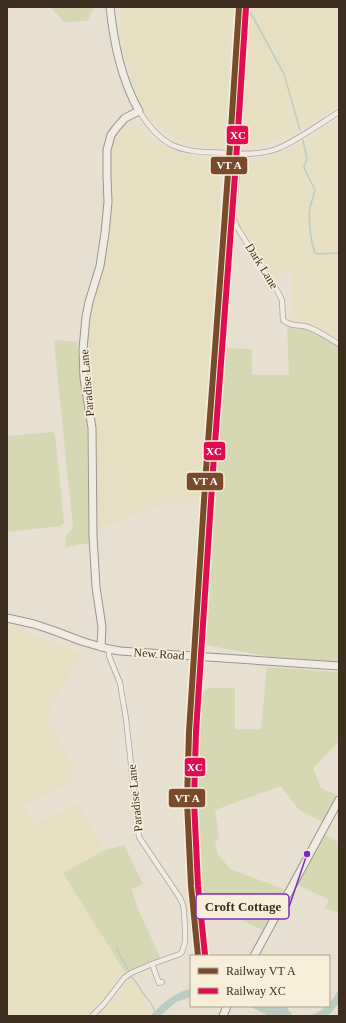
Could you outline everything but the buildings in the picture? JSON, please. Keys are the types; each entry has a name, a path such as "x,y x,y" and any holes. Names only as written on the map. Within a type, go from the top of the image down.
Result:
{"street":[{"path":"110,7 113,37 121,70 130,95 150,129 170,144 186,150 198,152 260,153 279,148 339,112"},
{"name":"Paradise Lane","path":"101,647 102,626 96,587 93,542 92,428 84,378 83,349 86,317 100,266 105,233 108,202 107,150 111,135 117,127 126,118 139,111"},
{"name":"Dark Lane","path":"239,153 234,218 240,232 282,300 283,320 289,324 313,329 339,344"},
{"name":"New Road","path":"7,618 34,624 84,642 109,649 131,652 339,666"},
{"name":"Paradise Lane","path":"92,1016 130,973 180,954 185,942 183,904 139,837 126,719 120,684 109,656 109,649"},
{"path":"255,955 339,800"},
{"path":"152,964 159,983 162,982"}],"shaded area":[{"path":"119,7 233,7 223,149 203,148 184,142 166,132 150,119 140,106 126,57 120,29"},
{"path":"242,7 339,7 339,106 286,137 263,145 242,147 233,145"},
{"path":"339,119 339,340 318,329 295,321 291,289 292,268 274,278 237,220 241,169 250,162 277,154 304,142"},
{"path":"125,123 132,123 156,141 174,150 192,157 221,161 207,379 198,504 169,504 156,507 97,530 97,461 95,429 88,381 87,355 94,297 106,254 110,222 112,203 111,153 113,141 120,128"},
{"path":"7,624 83,654 53,701 48,721 74,767 71,783 23,805 33,824 77,803 105,850 63,873 125,972 89,1016 7,1016"},
{"path":"131,978 140,990 152,1014 150,1016 97,1016"},
{"path":"339,988 339,1003 328,1016 304,1016 315,1014 325,1007 330,1007 330,1002"},
{"path":"190,989 190,997 176,1002 160,1016 150,1016 164,1003 179,993"},
{"path":"251,1007 287,1007 292,1015 299,1016 269,1016"}],"green space":[{"path":"51,7 95,7 87,21 64,22"},
{"path":"287,327 303,328 339,346 339,662 271,657 200,644 215,425 223,348 252,349 252,375 289,375"},
{"path":"59,340 77,342 87,430 89,543 65,547 66,536 73,528 54,341"},
{"path":"53,432 55,434 64,523 61,526 7,532 7,436"},
{"path":"267,667 339,672 339,741 313,768 321,788 337,795 323,822 299,810 281,786 215,810 219,836 215,844 218,854 230,869 284,889 265,931 206,903 206,900 195,893 190,821 196,697 208,688 235,688 235,729 261,729"},
{"path":"325,835 339,842 339,913 325,908 329,900 298,885"},
{"path":"124,845 143,884 131,889 139,911 161,959 125,972 63,873 105,850"}],"waterway":[{"path":"245,8 248,9 253,17 284,74 300,130"},
{"path":"303,140 307,159 304,166 315,190 309,213 310,231 315,253 339,253"},
{"path":"116,948 128,970"},
{"path":"131,976 151,1003 154,1010"}],"transit line":[{"path":"198,955 191,886 187,801 189,732 239,7"}],"rail line":[{"name":"XC","path":"205,955 198,886 194,801 196,732 246,7"}],"place":[{"name":"Croft Cottage","path":"307,854"}]}
